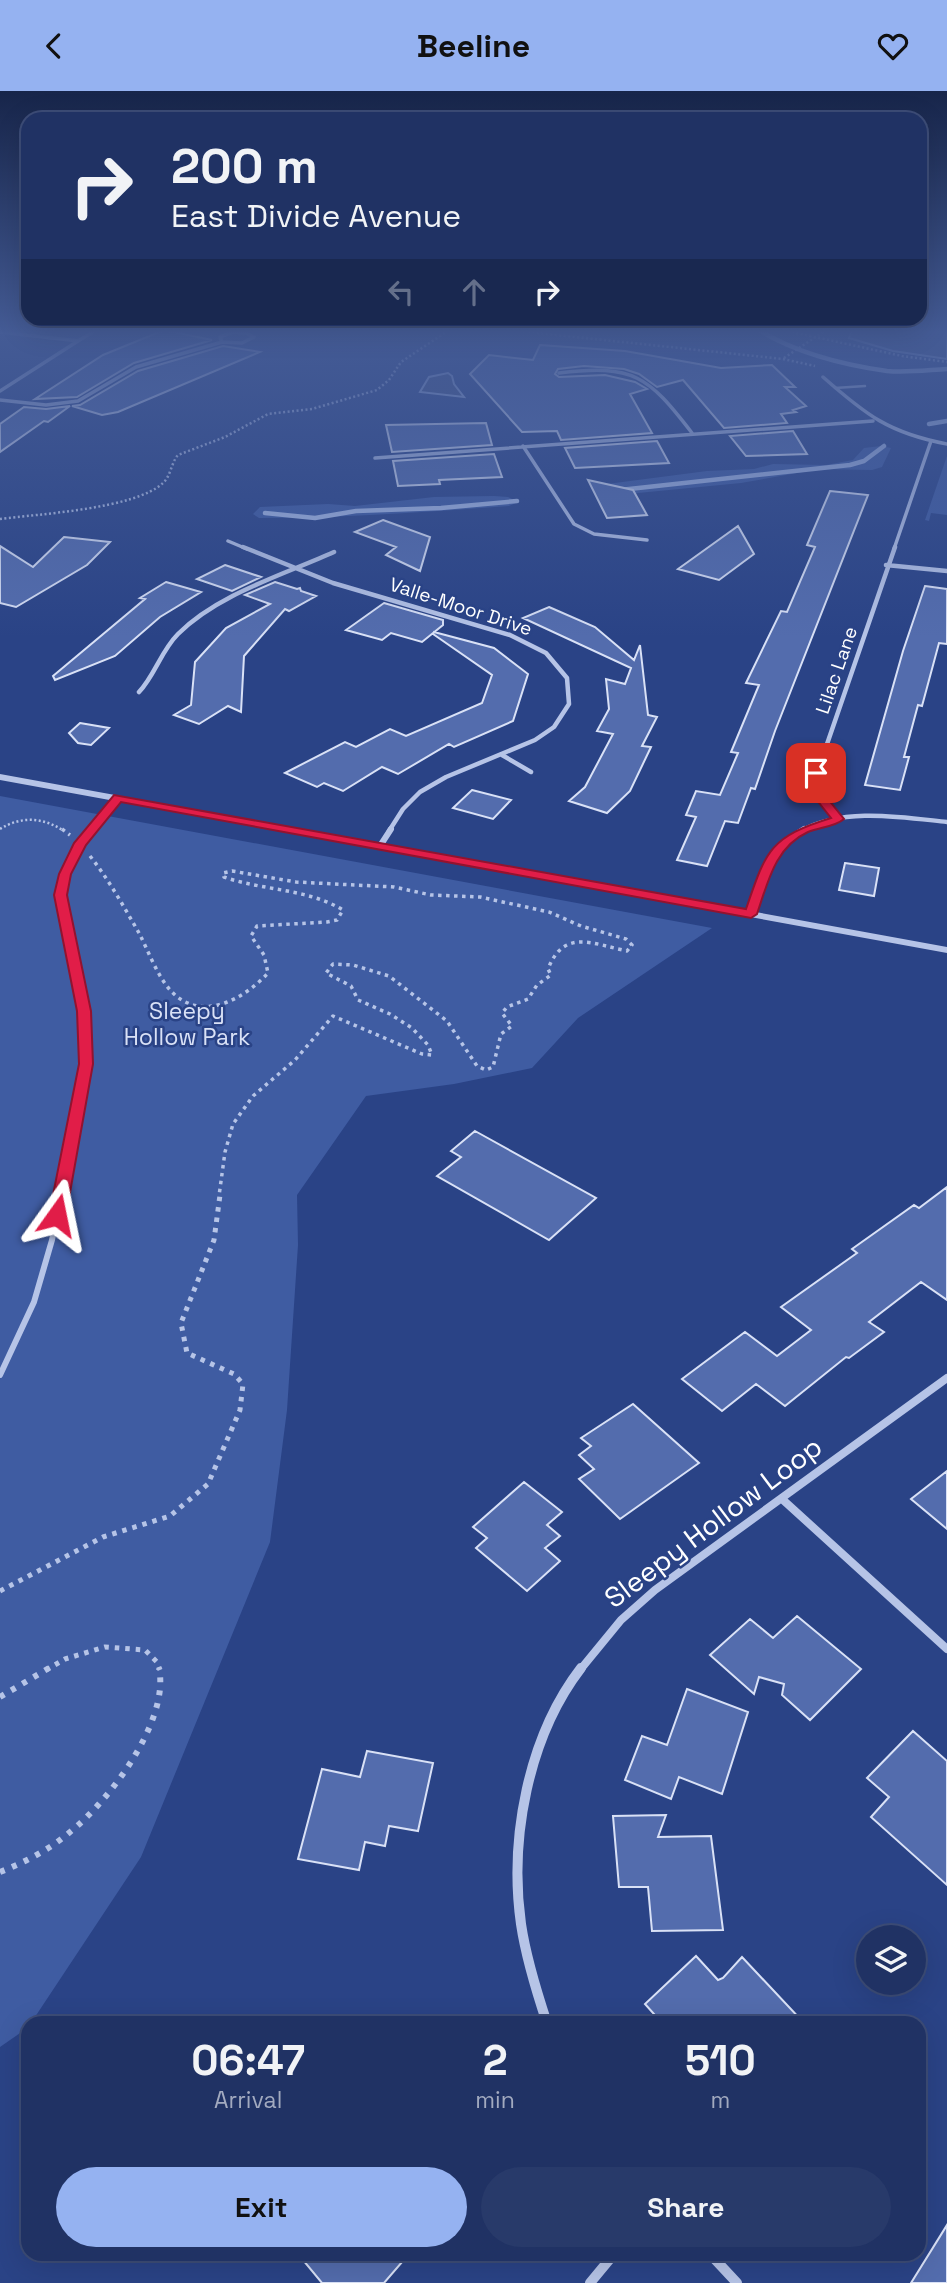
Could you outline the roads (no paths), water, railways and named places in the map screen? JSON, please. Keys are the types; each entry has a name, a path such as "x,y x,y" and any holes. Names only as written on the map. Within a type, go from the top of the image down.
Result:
{"street":[{"path":"375,458 703,432"},
{"path":"899,432 947,444"},
{"name":"Lilac Lane","path":"838,819 818,794 816,776 886,565 931,441"},
{"path":"523,446 574,524 594,534 647,540"},
{"name":"Valle-Moor Drive","path":"228,541 296,570 510,635 535,646 555,661 567,678 570,686 569,704 545,734 502,755 446,777 420,792 403,809 380,846"},
{"path":"139,692 153,678 173,639 189,625 213,609 334,552"},
{"path":"886,565 947,571"},
{"path":"502,755 531,772"},
{"path":"0,777 947,950"},
{"path":"751,914 765,870 777,849 802,830 838,819 883,817 947,822"},
{"name":"Sleepy Hollow Loop","path":"545,2016 528,1963 519,1911 521,1815 531,1770 546,1728 583,1663 630,1611 947,1378"},
{"path":"782,1499 947,1649"},
{"path":"590,2283 608,2261"},
{"path":"717,2261 737,2283"}],"lane":[{"path":"0,1375 34,1302 52,1240 82,1097 86,1064 84,1011 60,895 65,874 80,843 118,798"}],"waterway":[{"path":"620,490 850,465 864,461 884,446"},
{"path":"265,513 315,518 356,511 441,508 517,501"}],"park label":[{"name":"Sleepy Hollow Park","path":"187,1024"}]}
